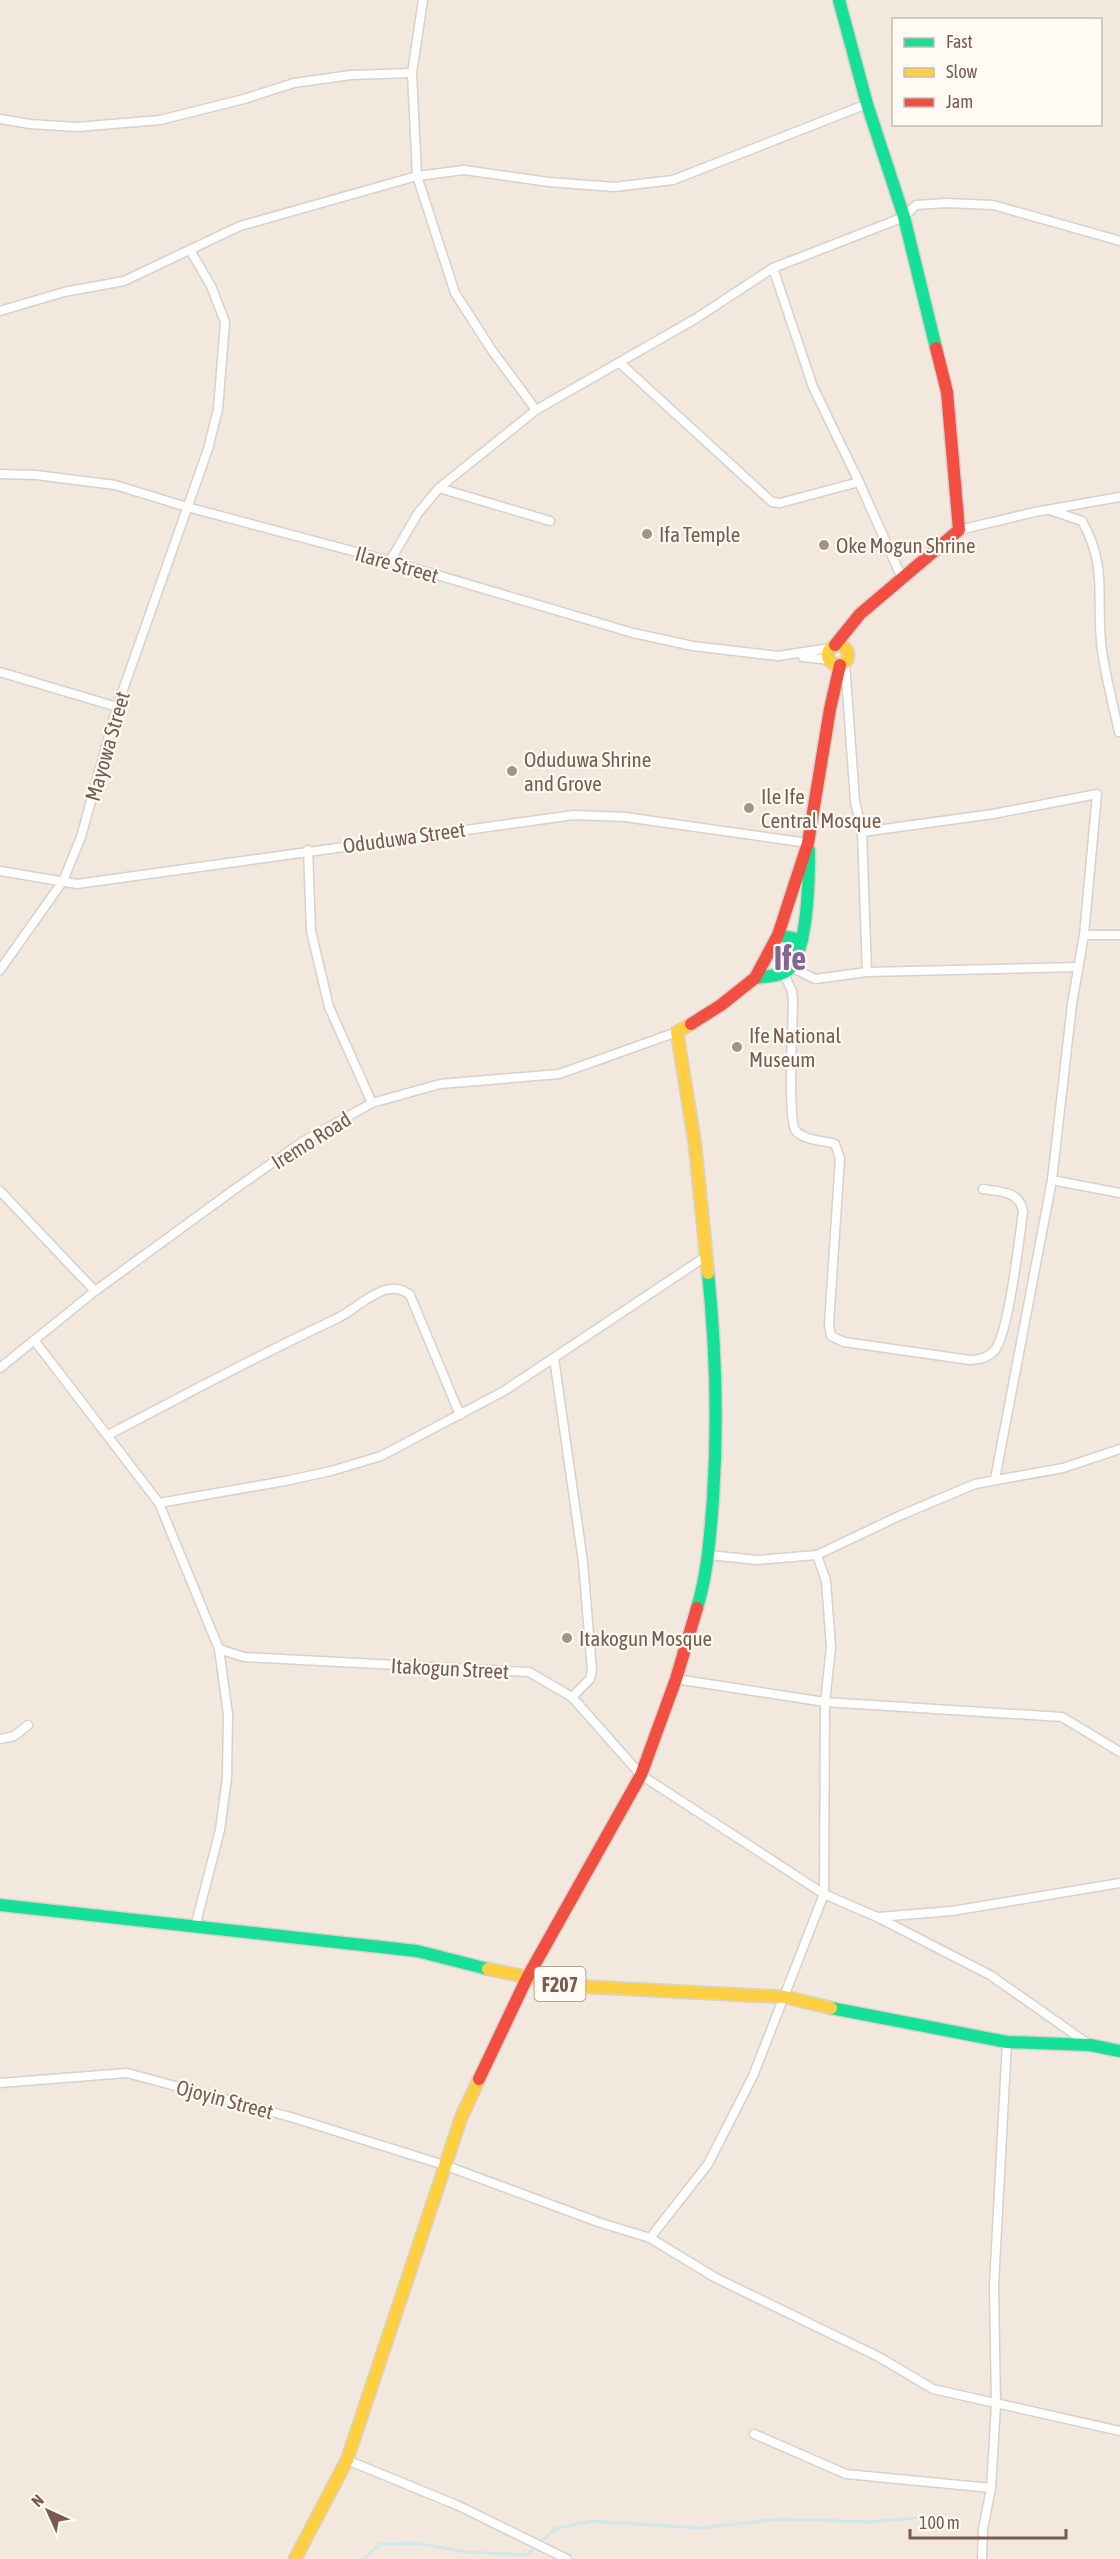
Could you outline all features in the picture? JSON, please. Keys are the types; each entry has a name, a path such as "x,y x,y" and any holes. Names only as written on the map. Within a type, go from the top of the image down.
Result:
{"street":[{"path":"423,0 412,73 417,176 455,293 491,350 536,410"},
{"path":"839,0 867,104 904,217 947,392 959,530"},
{"path":"0,119 30,124 77,127 160,120 244,99 294,83 351,75 412,73"},
{"path":"0,311 64,292 124,281 240,226 417,176 464,170 549,182 614,187 673,180 867,104"},
{"path":"390,561 418,513 439,488 536,410 695,320 773,268 904,217 916,205 946,203 993,205 1120,241"},
{"name":"Mayowa Street","path":"0,970 63,881 81,837 117,707 208,449 218,409 225,322 211,285 190,250"},
{"path":"773,268 813,387 902,578"},
{"path":"620,363 772,502 780,503 859,482"},
{"name":"Ilare Street","path":"0,474 36,475 115,485 187,507 390,561 633,633 693,646 778,656 837,656"},
{"path":"439,488 550,521"},
{"path":"295,2559 347,2460 461,2118 527,1978 640,1775 676,1679 702,1593 709,1555 717,1412 716,1338 695,1144 677,1032 721,1005 755,978 778,935 808,843 837,656 860,614 959,530 1120,497"},
{"path":"1050,510 1082,521 1094,543 1100,574 1102,650 1119,732"},
{"path":"837,656 855,801 862,832 867,972"},
{"path":"0,672 117,707"},
{"path":"862,832 993,814 1097,794 1084,934 1077,967 1052,1180 995,1479"},
{"name":"Oduduwa Street","path":"0,871 77,884 308,850 574,815 626,817 808,843"},
{"path":"787,970 797,958 802,940 810,870 808,843"},
{"path":"308,850 311,931 330,1007 372,1102"},
{"path":"1084,934 1120,935"},
{"path":"778,935 802,940"},
{"path":"755,978 787,970 815,979 867,972 1077,967"},
{"path":"787,970 793,1001 790,1104 792,1127 797,1133 806,1137 835,1144 840,1158 832,1250 829,1324 831,1336 844,1342 960,1359 978,1360 994,1351 1001,1340 1023,1212 1020,1201 1012,1194 983,1190"},
{"name":"Iremo Road","path":"0,1368 95,1291 302,1142 372,1102 440,1084 560,1074 677,1032"},
{"path":"1052,1180 1120,1192"},
{"path":"0,1191 95,1291"},
{"path":"159,1503 331,1471 381,1456 460,1415 554,1358 708,1255"},
{"path":"108,1435 284,1343 342,1316 381,1291 392,1288 401,1288 410,1295 460,1415"},
{"path":"34,1340 159,1503 219,1649 228,1714 228,1777 220,1830 195,1927"},
{"path":"554,1358 583,1562 592,1671 590,1679 572,1697"},
{"path":"709,1555 757,1560 817,1555 975,1484 1063,1468 1120,1449"},
{"path":"650,2238 708,2164 753,2076 824,1894 825,1702 831,1647 826,1581 817,1555"},
{"name":"Itakogun Street","path":"219,1649 244,1657 529,1672 572,1697 640,1775 824,1894 877,1917 990,1975 1090,2045"},
{"path":"676,1679 825,1702 1062,1717 1120,1752"},
{"path":"0,1739 14,1736 28,1725"},
{"path":"877,1917 952,1911 1120,1883"},
{"name":"F207","path":"0,1905 417,1951 527,1978 572,1986 785,1997 849,2012 1007,2042 1090,2045 1120,2051"},
{"path":"982,2559 983,2529 991,2488 996,2404 994,2285 1007,2042"},
{"name":"Ojoyin Street","path":"0,2083 127,2073 294,2118 444,2165 598,2222 650,2238 716,2278 879,2357 933,2390 962,2394 996,2404 1120,2431"},
{"path":"754,2434 846,2474 991,2488"},
{"path":"347,2460 459,2506 567,2559"}],"shaded area":[{"path":"0,0 1120,0 1120,2559 0,2559"}],"waterway":[{"path":"364,2559 380,2544 417,2543 466,2552 527,2555 555,2529 591,2521 701,2528 779,2519 870,2522 945,2515"}],"traffic: fast":[{"path":"839,0 867,104 904,217 936,348"},
{"path":"755,978 783,973 790,968 796,958 804,929 809,850"},
{"path":"778,935 802,940"},
{"path":"697,1608 708,1554 715,1471 715,1386 708,1273"},
{"path":"0,1905 417,1951 488,1969"},
{"path":"831,2008 1007,2042 1090,2045 1120,2051"}],"traffic: slow":[{"path":"834,645 842,645 848,651 848,655 848,659 842,665 834,665 828,659 828,651 834,645"},
{"path":"691,1024 677,1032 695,1145 708,1273"},
{"path":"488,1969 572,1986 785,1997 831,2008"},
{"path":"295,2559 347,2460 461,2118 479,2079"}],"traffic: jam":[{"path":"835,645 860,614 959,530 947,392 936,348"},
{"path":"691,1024 721,1005 755,978 778,935 808,843 830,709 840,665"},
{"path":"479,2079 527,1978 641,1775 676,1679 697,1608"}],"place":[{"name":"Ifa Temple","path":"647,534"},
{"name":"Oke Mogun Shrine","path":"824,545"},
{"name":"Oduduwa Shrine and Grove","path":"512,771"},
{"name":"Ile Ife Central Mosque","path":"749,808"},
{"name":"Ife National Museum","path":"737,1047"},
{"name":"Itakogun Mosque","path":"567,1638"}],"district":[{"name":"Ife","path":"790,958"}]}
